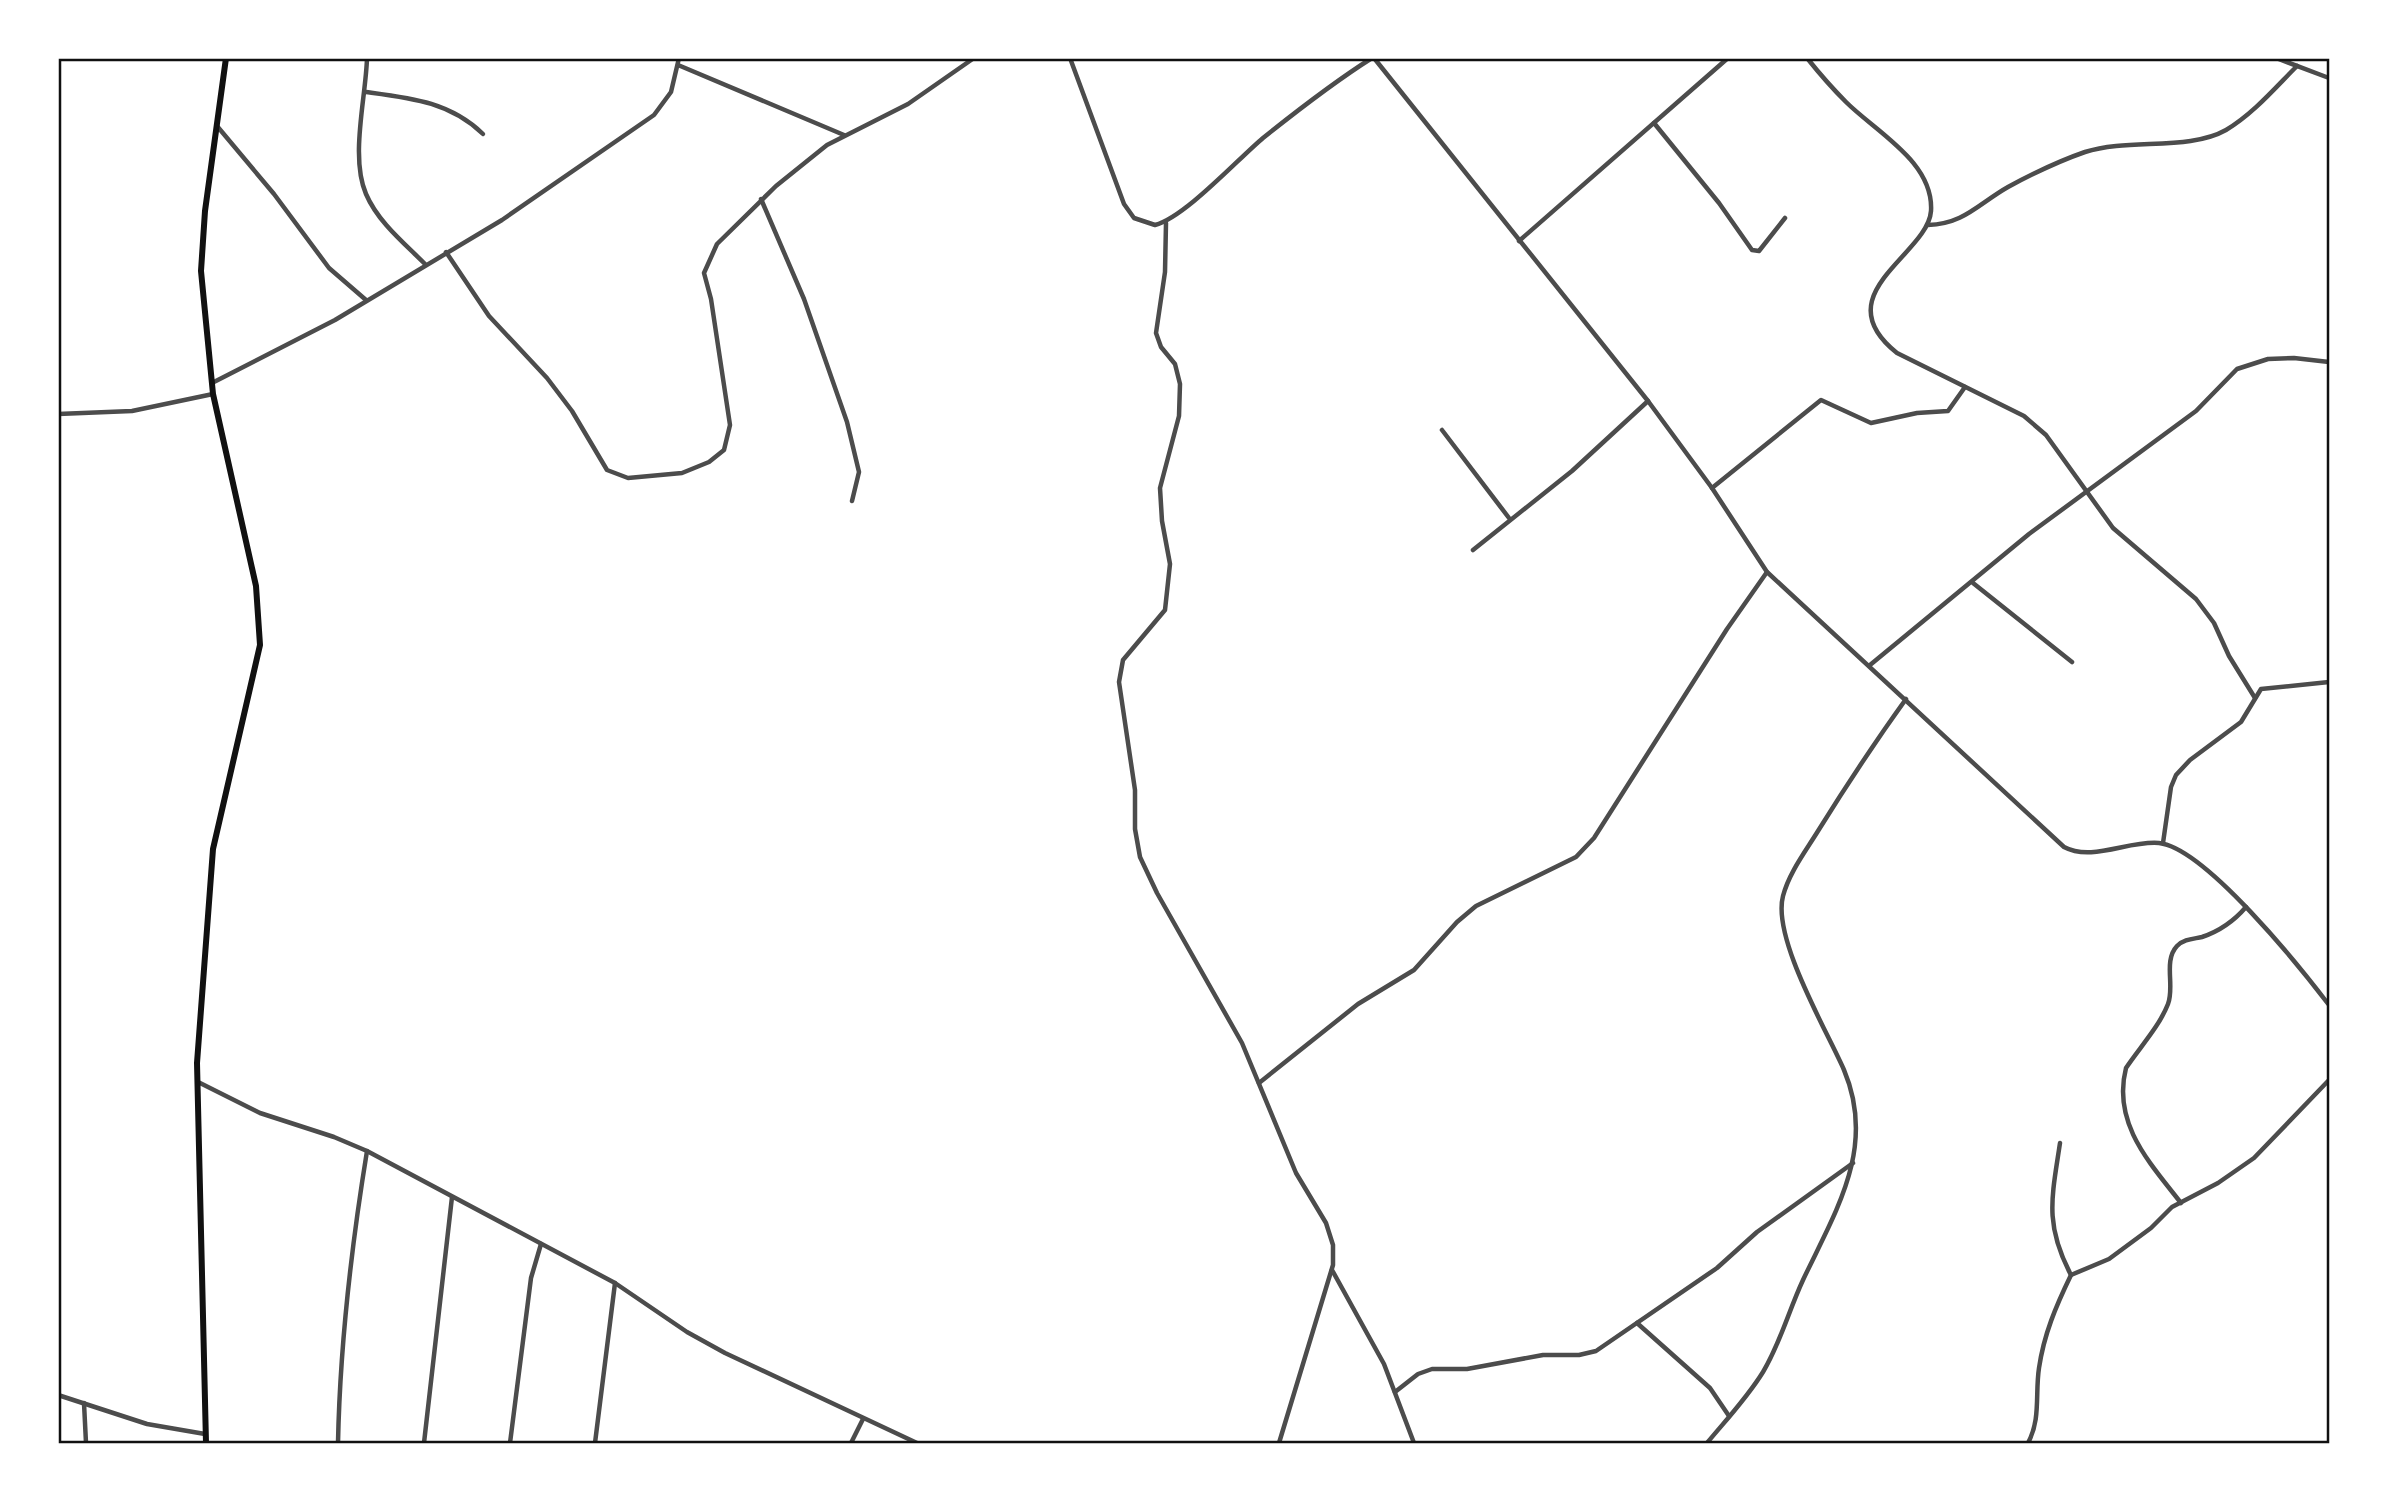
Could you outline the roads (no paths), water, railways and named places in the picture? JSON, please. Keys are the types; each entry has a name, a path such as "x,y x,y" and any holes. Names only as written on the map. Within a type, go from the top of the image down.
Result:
{"main road":[{"path":"206,1443 197,1081 213,849 260,645 256,586 213,394 201,271 205,211 226,58"}],"street":[{"path":"367,58 360,135 365,192 378,215 425,264"},
{"path":"212,383 298,340 502,220 654,116 671,92 679,58"},
{"path":"446,253 489,316 547,378 572,411 607,470 628,478 682,473 709,462 724,450 728,439 730,425 711,299 704,273 717,244 761,199 827,145 908,104 974,58"},
{"path":"1070,58 1124,204 1134,218 1155,225 1166,222 1313,98 1376,58 1648,401 1712,488 1767,572 2048,833 2074,852 2142,842 2163,843 2195,860 2246,907 2329,1005"},
{"path":"1519,241 1728,58"},
{"path":"1807,58 1846,102 1908,158 1930,192 1928,225 1888,269 1874,295 1872,320 1883,342 1897,353 2024,416 2046,435 2113,528 2196,599 2214,623 2229,656 2255,698"},
{"path":"2276,58 2329,78"},
{"path":"678,65 845,135"},
{"path":"1928,225 1949,224 2007,188 2086,152 2121,144 2207,139 2227,129 2253,109 2297,66"},
{"path":"366,92 431,101 470,121 484,134"},
{"path":"1654,123 1719,203 1752,250 1759,251 1770,241 1785,218"},
{"path":"217,125 274,194 329,268 366,300"},
{"path":"761,199 804,299 847,422 859,472 852,501"},
{"path":"1166,222 1165,272 1156,333 1161,347 1175,364 1180,384 1179,416 1160,488 1161,522 1170,564 1165,610 1123,660 1119,682 1120,699 1135,790 1135,829 1140,857 1180,934 1218,998 1259,1083 1296,1173 1326,1223 1333,1245 1332,1270 1279,1443"},
{"path":"1870,665 1973,583 2029,534 2087,494 2196,411 2237,369 2268,359 2294,358 2329,362"},
{"path":"1712,488 1821,400 1871,423 1883,423 1917,413 1943,413 1957,401 1965,387"},
{"path":"58,414 132,411 213,394"},
{"path":"1473,550 1509,518 1572,471 1648,401"},
{"path":"1442,430 1509,518"},
{"path":"1259,1083 1358,1004 1414,970 1457,922 1476,906 1576,857 1594,838 1727,629 1767,572"},
{"path":"1973,583 2072,662"},
{"path":"2163,843 2171,787 2176,775 2190,760 2229,734 2241,722 2255,698 2266,686 2329,682"},
{"path":"1707,1443 1763,1371 1803,1279 1837,1216 1853,1162 1855,1133 1844,1071 1806,994 1785,929 1782,899 1791,873 1854,772 1906,699"},
{"path":"2180,1203 2138,1149 2129,1131 2123,1078 2126,1068 2168,1004 2172,985 2169,963 2176,947 2184,941 2220,929 2236,919 2246,907"},
{"path":"2028,1443 2038,1414 2036,1388 2049,1324 2071,1275 2109,1259 2180,1203 2218,1183 2253,1158 2329,1080"},
{"path":"197,1081 260,1113 334,1137 367,1152 615,1283 687,1332 725,1353 917,1443"},
{"path":"2060,1143 2052,1192 2051,1228 2057,1250 2071,1275"},
{"path":"338,1443 342,1332 367,1152"},
{"path":"1395,1392 1418,1374 1432,1369 1475,1368 1543,1355 1579,1355 1595,1351 1717,1268 1757,1233 1853,1162"},
{"path":"424,1443 452,1197"},
{"path":"510,1443 531,1278 541,1244"},
{"path":"1332,1270 1359,1316 1395,1392 1413,1443"},
{"path":"595,1443 615,1283"},
{"path":"1637,1324 1710,1388 1729,1417"},
{"path":"58,1395 147,1424 206,1434"},
{"path":"85,1403 86,1443"},
{"path":"851,1443 863,1419"}]}
